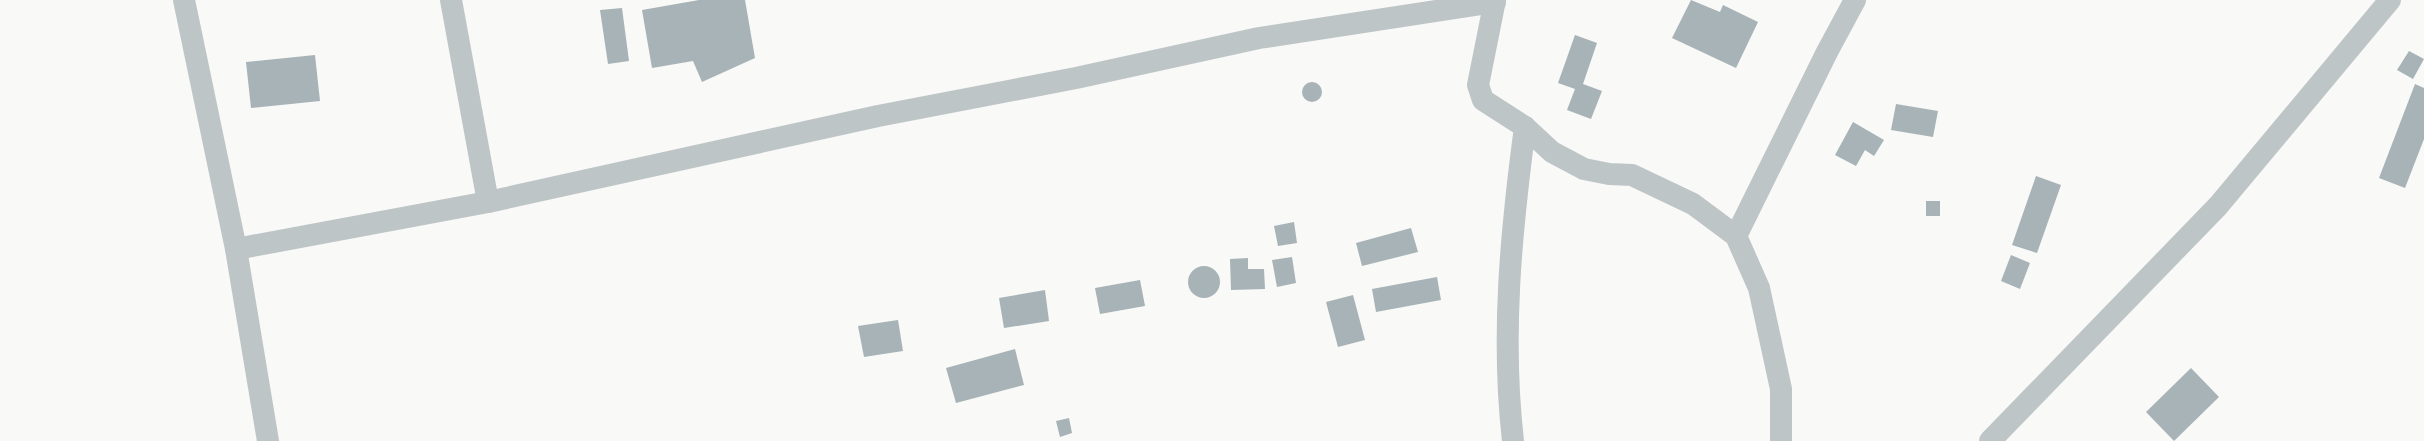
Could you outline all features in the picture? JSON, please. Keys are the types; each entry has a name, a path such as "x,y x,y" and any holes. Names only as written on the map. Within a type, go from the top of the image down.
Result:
{"street":[{"path":"184,0 236,249 268,441"},
{"path":"452,0 488,202"},
{"path":"1736,236 1827,52 1855,0"},
{"path":"1990,441 2218,206 2390,0"},
{"path":"236,249 488,202 871,117 1076,78 1259,38 1495,1 1478,85 1483,100 1525,127 1552,152 1578,165 1608,174 1632,174 1693,204 1736,236 1759,288 1778,373 1781,388 1780,441"},
{"path":"1513,441 1508,397 1507,295 1515,201 1525,127"}],"building":[{"path":"699,0 745,0 755,58 702,82 693,61 652,68 642,10"},
{"path":"1691,0 1720,12 1723,5 1758,22 1736,68 1672,38"},
{"path":"622,8 629,61 608,64 600,10"},
{"path":"1575,35 1597,43 1583,84 1602,91 1591,119 1567,110 1575,89 1558,83"},
{"path":"2409,51 2424,59 2413,79 2397,70"},
{"path":"315,55 320,101 251,108 246,62"},
{"path":"1312,82 1319,85 1322,92 1319,99 1312,102 1305,99 1302,92 1305,85"},
{"path":"2415,84 2424,88 2424,139 2405,188 2379,178"},
{"path":"1896,104 1938,111 1933,137 1891,130"},
{"path":"1853,122 1884,140 1874,156 1865,150 1856,166 1835,155"},
{"path":"2036,176 2061,185 2037,253 2012,245"},
{"path":"1926,201 1940,201 1940,216 1926,216"},
{"path":"1294,222 1297,243 1278,246 1274,226"},
{"path":"1411,228 1418,252 1362,266 1356,243"},
{"path":"2011,255 2030,263 2020,289 2001,281"},
{"path":"1292,257 1296,283 1277,287 1272,260"},
{"path":"1248,258 1248,269 1264,269 1265,289 1231,290 1230,259"},
{"path":"1201,266 1207,266 1217,273 1220,282 1219,288 1213,295 1207,298 1201,298 1191,291 1188,285 1188,279 1195,269"},
{"path":"1437,277 1441,300 1376,312 1372,289"},
{"path":"1140,280 1145,306 1100,314 1095,288"},
{"path":"1045,290 1049,321 1004,328 999,298"},
{"path":"1353,295 1365,340 1338,347 1326,302"},
{"path":"898,320 903,351 864,357 858,326"},
{"path":"1015,349 1024,385 956,403 946,368"},
{"path":"2191,368 2219,397 2174,441 2146,412"},
{"path":"1069,418 1072,433 1060,437 1056,421"}]}
